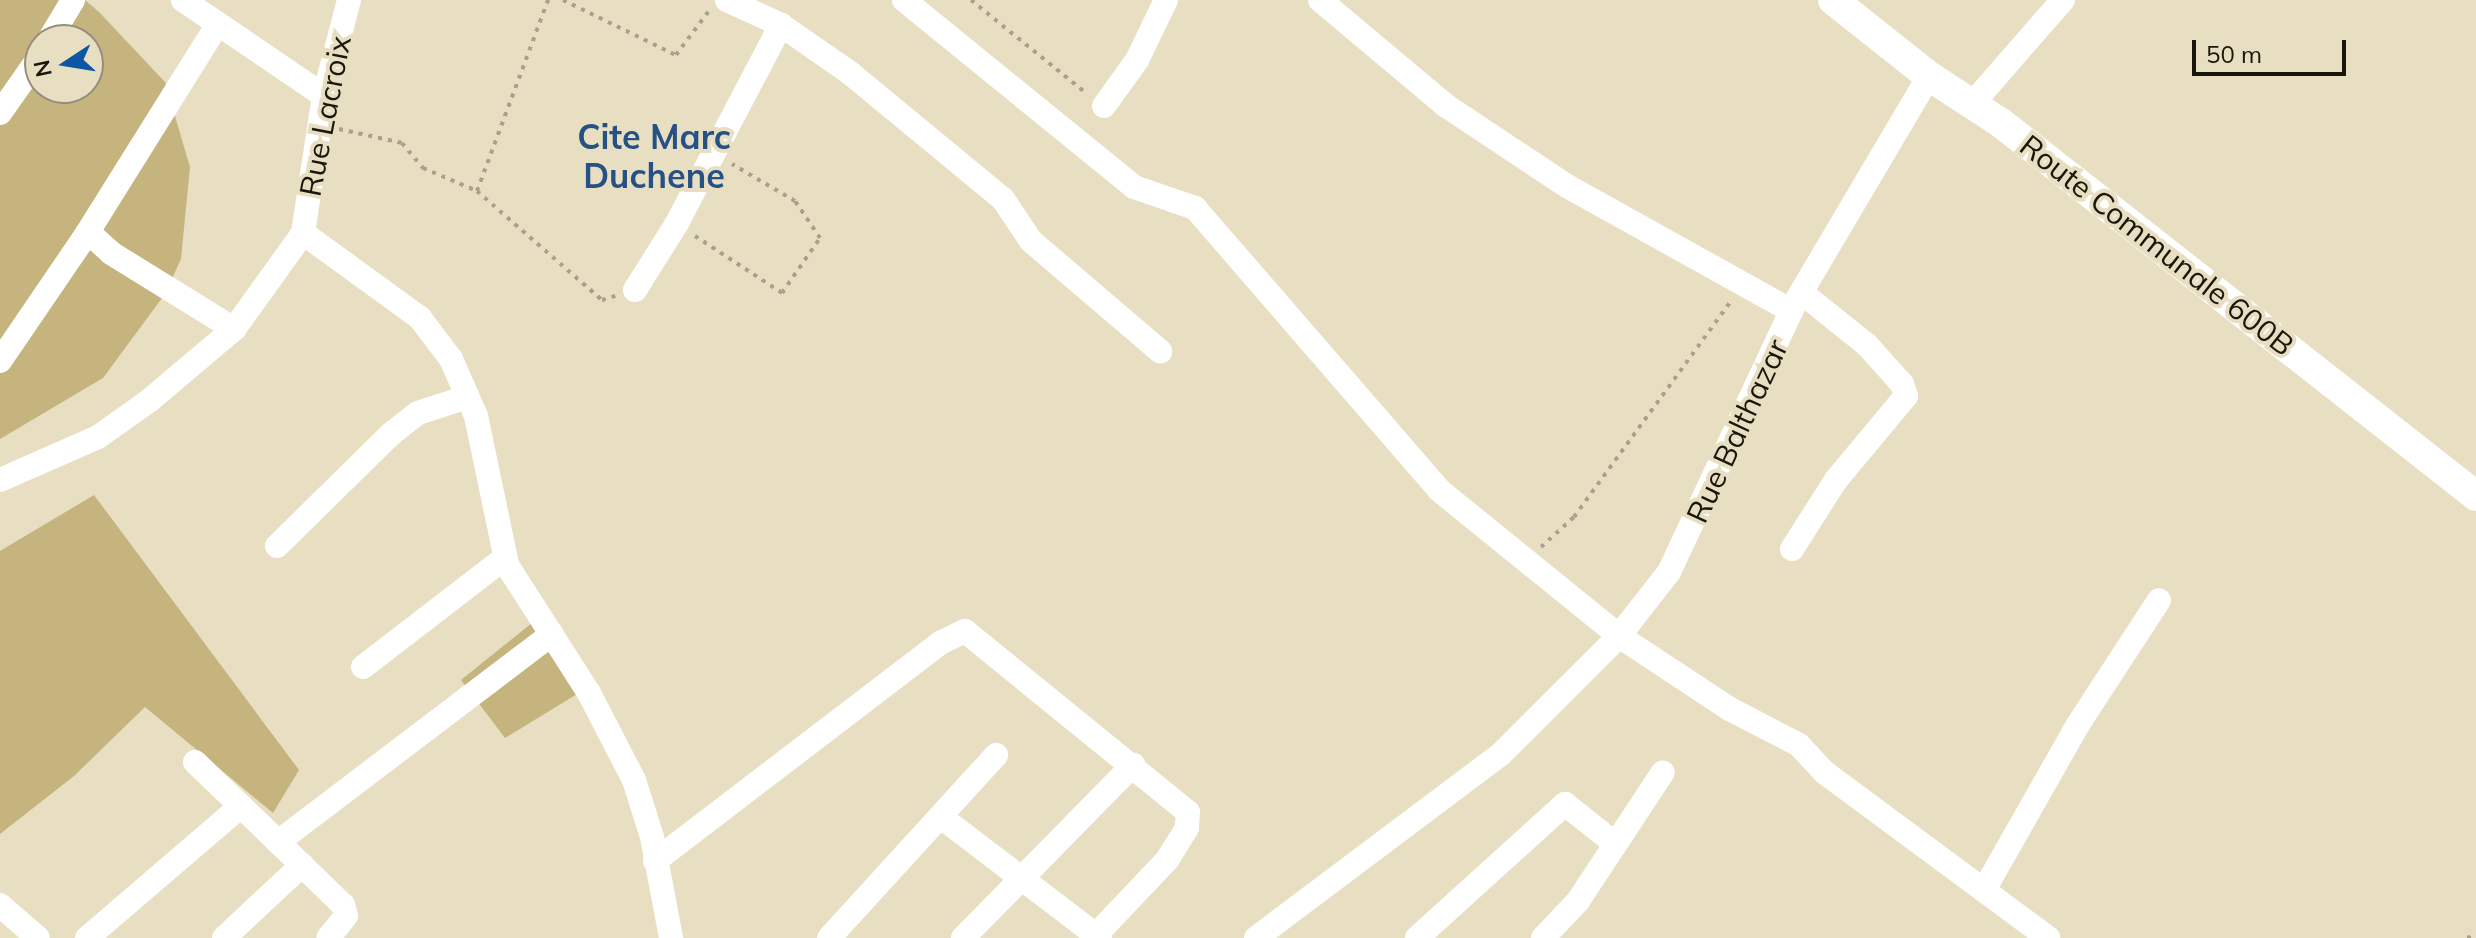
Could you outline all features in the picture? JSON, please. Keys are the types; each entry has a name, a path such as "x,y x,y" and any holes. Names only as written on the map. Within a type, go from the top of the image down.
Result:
{"street":[{"path":"59,24 73,0"},
{"path":"183,0 216,27 324,96"},
{"name":"Rue Lacroix","path":"303,233 324,96 349,0"},
{"path":"727,0 781,25 850,73 1003,199 1031,241 1160,351"},
{"path":"904,0 1134,187 1195,208 1439,490 1530,559 1619,636 1728,708 1799,745 1824,772 2048,938"},
{"path":"1104,106 1137,60 1166,0"},
{"path":"1320,0 1445,105 1555,178 1746,281 1797,302 1867,345 1902,384 1906,399 1836,480 1792,549"},
{"name":"Route Communale 600B","path":"1833,0 1929,76 1973,103 2476,496"},
{"path":"1973,103 2063,0"},
{"path":"635,290 677,223 710,151 781,25"},
{"path":"0,361 88,232 216,27"},
{"name":"Rue Balthazar","path":"1256,938 1501,754 1619,636 1669,572 1797,302 1929,76"},
{"path":"0,113 24,79"},
{"path":"88,232 111,253 234,329"},
{"path":"0,480 98,437 234,329 303,233 420,318 451,359 467,397 506,557 634,780 671,938"},
{"path":"277,546 400,427 418,413 467,397"},
{"path":"363,667 506,557"},
{"path":"1984,890 2077,726 2159,600"},
{"path":"655,861 955,632 979,640 1188,812 1190,821 1168,859 1096,937 1023,876 941,817"},
{"path":"278,842 552,634"},
{"path":"836,936 996,755"},
{"path":"195,762 345,911 328,938"},
{"path":"963,938 1133,765"},
{"path":"1543,938 1578,901 1613,842 1663,772"},
{"path":"1417,938 1565,804 1613,842"},
{"path":"87,938 241,806"},
{"path":"224,938 302,865"},
{"path":"0,905 38,938"}],"path":[{"path":"477,191 548,0"},
{"path":"563,0 676,55 716,0"},
{"path":"971,0 1104,106"},
{"path":"321,125 402,143 423,168 477,191 602,300 635,290"},
{"path":"677,223 782,293 820,238 795,201 710,151"},
{"path":"1530,559 1574,517 1746,281"},
{"path":"2467,938 2476,935"}],"shaded area":[{"path":"0,0 85,0 99,12 165,82 190,167 181,259 165,294 103,378 0,439"},
{"path":"94,495 299,770 273,813 145,707 74,776 0,834 0,551"},
{"path":"538,618 582,691 505,738 461,680"}],"district":[{"name":"Cite Marc Duchene","path":"654,156"}]}
